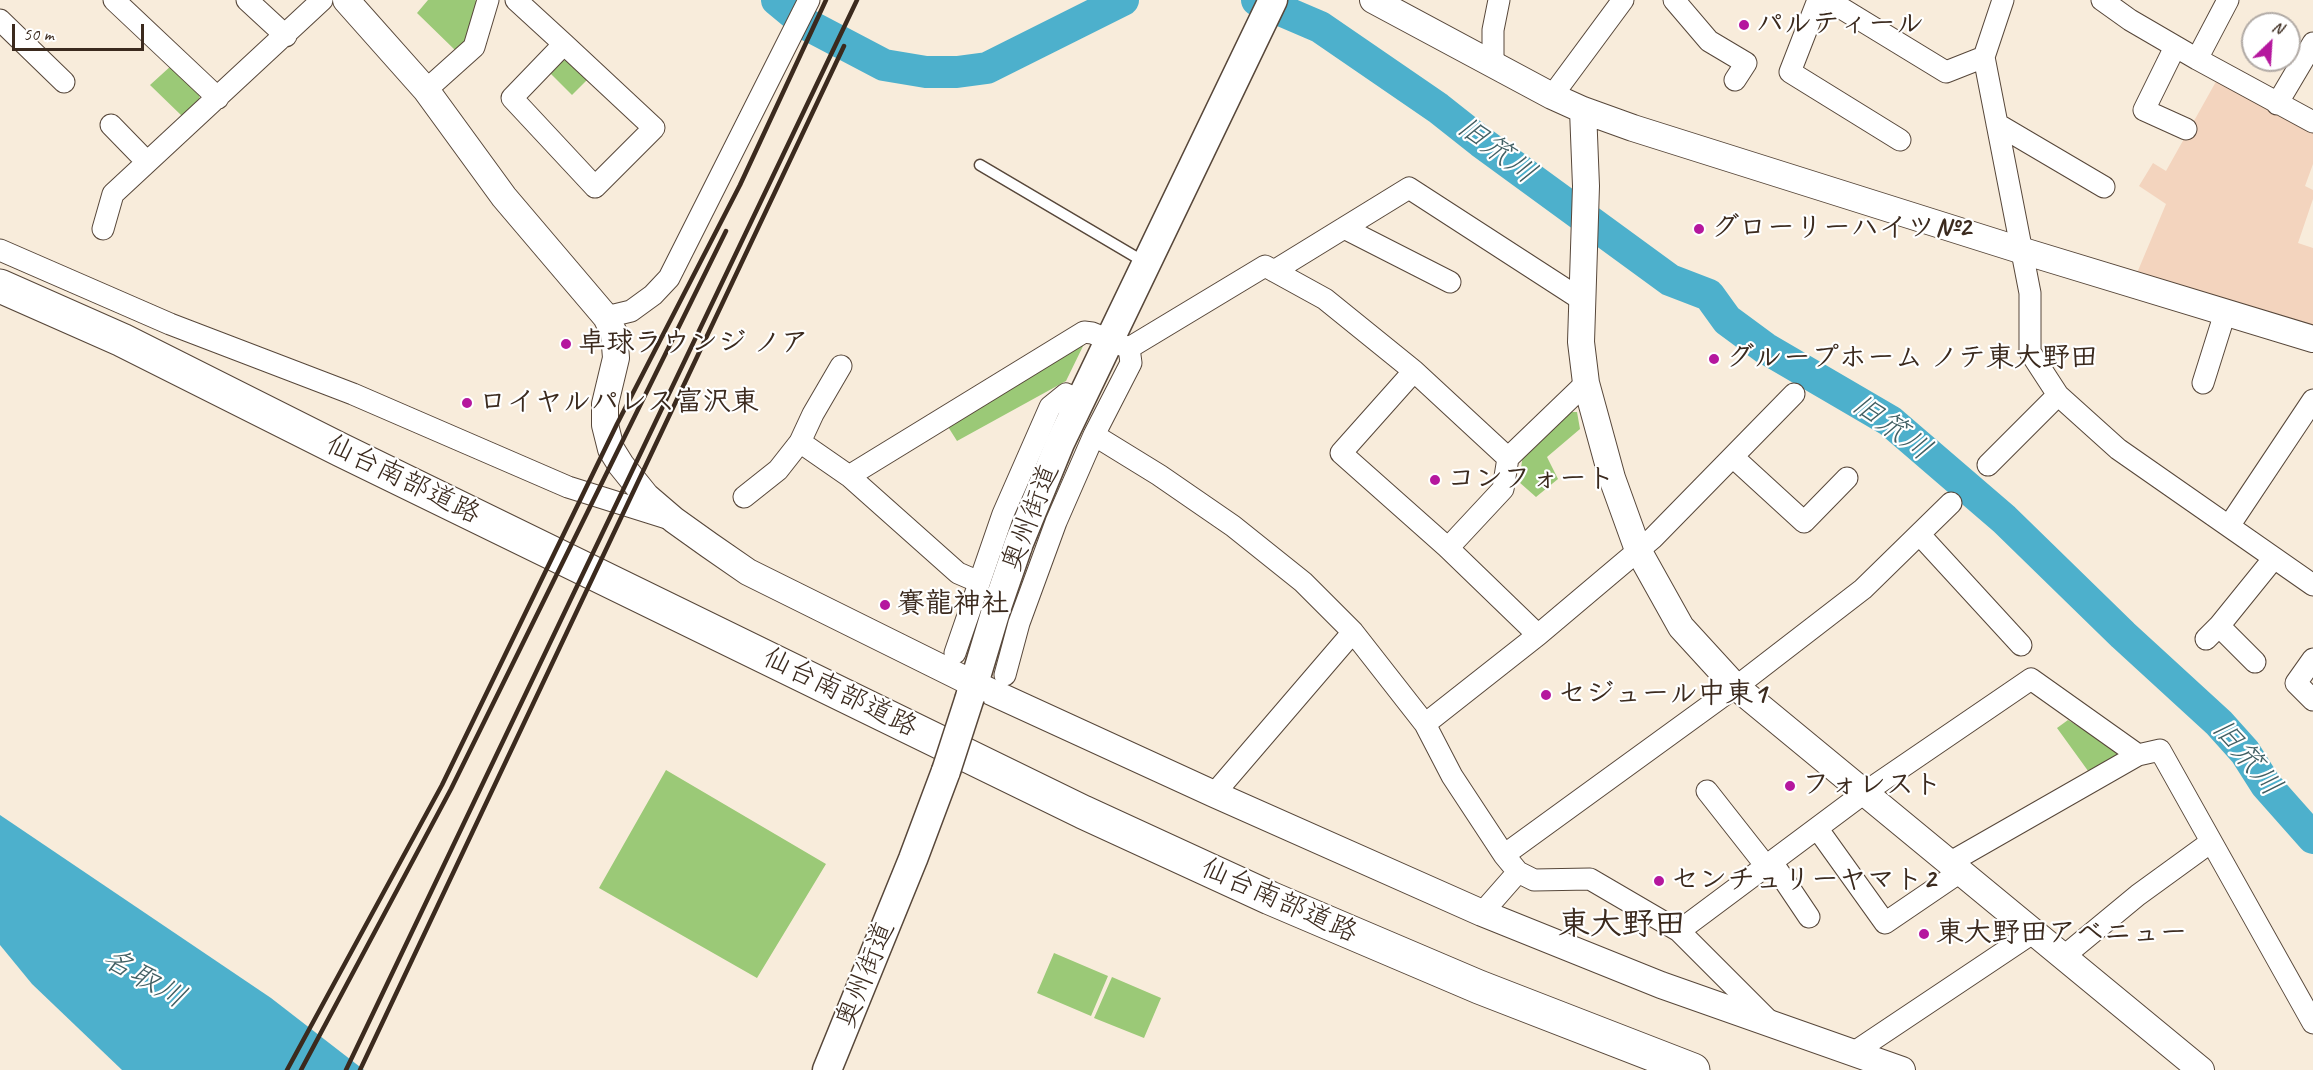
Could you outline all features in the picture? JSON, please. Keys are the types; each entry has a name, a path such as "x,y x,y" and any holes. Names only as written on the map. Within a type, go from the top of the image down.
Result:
{"highway":[{"name":"仙台南部道路","path":"0,286 122,340 1103,822 1270,898 1479,987 1693,1070"}],"main road":[{"name":"奥州街道","path":"827,1070 928,821 1019,543 1060,443 1081,401 1119,344 1146,263 1269,9"}],"street":[{"path":"114,0 218,98"},
{"path":"247,0 286,36"},
{"path":"103,229 113,194 286,36 322,0"},
{"path":"346,0 426,90 504,197 606,317 614,333 616,358 605,404 605,425 611,449 621,465 646,496 674,520 748,572 972,690 1482,913 1661,985 1902,1070"},
{"path":"426,90 474,47 488,0"},
{"path":"516,0 564,44 654,128 595,187 512,98 564,44"},
{"path":"606,317 631,311 653,295 669,278 809,0"},
{"path":"1373,0 1552,96 1583,110 1633,128 2020,250 2313,339"},
{"path":"1493,65 1493,30 1499,0"},
{"path":"1552,96 1623,0"},
{"path":"1674,0 1709,41 1746,63 1735,80"},
{"path":"1818,0 1790,72 1900,140"},
{"path":"1828,0 1946,72 1984,57"},
{"path":"2003,0 1984,57 2030,293 2030,352 2058,395 2118,449 2313,585"},
{"path":"2102,0 2175,47 2313,122"},
{"path":"2197,59 2228,0"},
{"path":"0,20 64,81"},
{"path":"2277,104 2313,43"},
{"path":"2175,47 2144,110 2186,129"},
{"path":"1583,110 1586,186 1581,342 1586,383 1612,478 1638,550 1681,627 1735,686 2034,932 2193,1067"},
{"path":"1997,124 2104,187"},
{"path":"111,125 147,162"},
{"path":"1274,271 1409,188 1582,300"},
{"path":"1344,228 1450,282"},
{"path":"0,250 170,324 353,394 568,487 674,520"},
{"path":"1119,344 1265,266 1325,299 1414,371 1508,458"},
{"path":"2203,383 2225,313"},
{"path":"849,476 1084,332 1119,344 1131,363 1094,435 1056,522 1027,600 1005,675"},
{"path":"744,497 778,470 800,442 813,414 841,366"},
{"path":"1414,371 1341,453 1448,548 1538,635"},
{"path":"1448,548 1503,489 1508,458 1586,383"},
{"path":"955,654 1004,514 1050,407 1066,394 1081,401"},
{"path":"1425,724 1538,635 1653,538 1794,394"},
{"path":"1988,465 2058,395"},
{"path":"2229,526 2313,400"},
{"path":"1094,435 1159,475 1233,526 1303,582 1353,632 1425,724 1452,776 1504,855 1518,872 1534,880 1590,879 1679,931 1771,1024"},
{"path":"800,442 849,476 958,573 979,582"},
{"path":"1733,457 1804,522 1847,478"},
{"path":"1504,855 1863,589 1951,503"},
{"path":"1920,535 2021,645"},
{"path":"2255,662 2212,632 2274,558"},
{"path":"1214,794 1353,632"},
{"path":"2313,659 2296,683 2313,700"},
{"path":"1679,931 1864,793 2031,679 2138,755"},
{"path":"1817,828 1885,923 1954,868 2138,755 2160,750 2313,1023"},
{"path":"1707,791 1769,864 1809,917"},
{"path":"2063,957 2138,895 2211,842"},
{"path":"1482,913 1518,872"},
{"path":"1853,1053 2034,932"}],"lane":[{"path":"980,165 1146,263"}],"shaded area":[{"path":"2218,78 2313,128 2313,164 2305,186 2313,190 2313,199 2298,243 2313,248 2313,326 2137,273 2166,204 2139,186 2153,163 2166,171"}],"green space":[{"path":"428,0 475,0 478,2 468,40 456,51 417,13"},
{"path":"561,60 571,61 589,78 572,95 549,72"},
{"path":"172,65 200,92 199,103 183,117 150,85"},
{"path":"1085,342 1066,381 957,441 945,422"},
{"path":"1566,412 1577,412 1580,429 1547,457 1558,479 1536,497 1519,482 1523,454"},
{"path":"2068,720 2120,752 2120,759 2091,775 2057,728"},
{"path":"666,770 826,864 757,978 599,888"},
{"path":"1054,953 1108,976 1091,1016 1037,993"},
{"path":"1112,977 1161,998 1144,1038 1094,1018"}],"water":[{"name":"名取川","path":"0,815 271,998 364,1070 122,1070 32,984 0,945"}],"waterway":[{"name":"旧笊川","path":"777,0 806,24 884,65 926,72 957,72 987,68 1123,0"},
{"name":"旧笊川","path":"1257,0 1320,27 1438,108 1670,280 1709,295 1727,320 1765,348 1890,421 2004,519 2123,635 2219,723 2245,752 2266,785 2313,838"}],"railway":[{"path":"287,1070 442,785 617,424 740,185 826,0"},
{"path":"346,1070 857,0"},
{"path":"360,1070 844,46"},
{"path":"301,1070 451,789 726,231"}],"place":[{"name":"パルティール","path":"1744,25"},
{"name":"グローリーハイツ№2","path":"1699,229"},
{"name":"卓球ラウンジ ノア","path":"566,344"},
{"name":"グループホーム ノテ東大野田","path":"1714,359"},
{"name":"ロイヤルパレス富沢東","path":"467,403"},
{"name":"コンフォート","path":"1435,480"},
{"name":"賽龍神社","path":"885,605"},
{"name":"セジュール中東1","path":"1546,695"},
{"name":"フォレスト","path":"1790,786"},
{"name":"センチュリーヤマト2","path":"1659,881"},
{"name":"東大野田アベニュー","path":"1924,934"}],"district":[{"name":"東大野田","path":"1622,926"}]}
